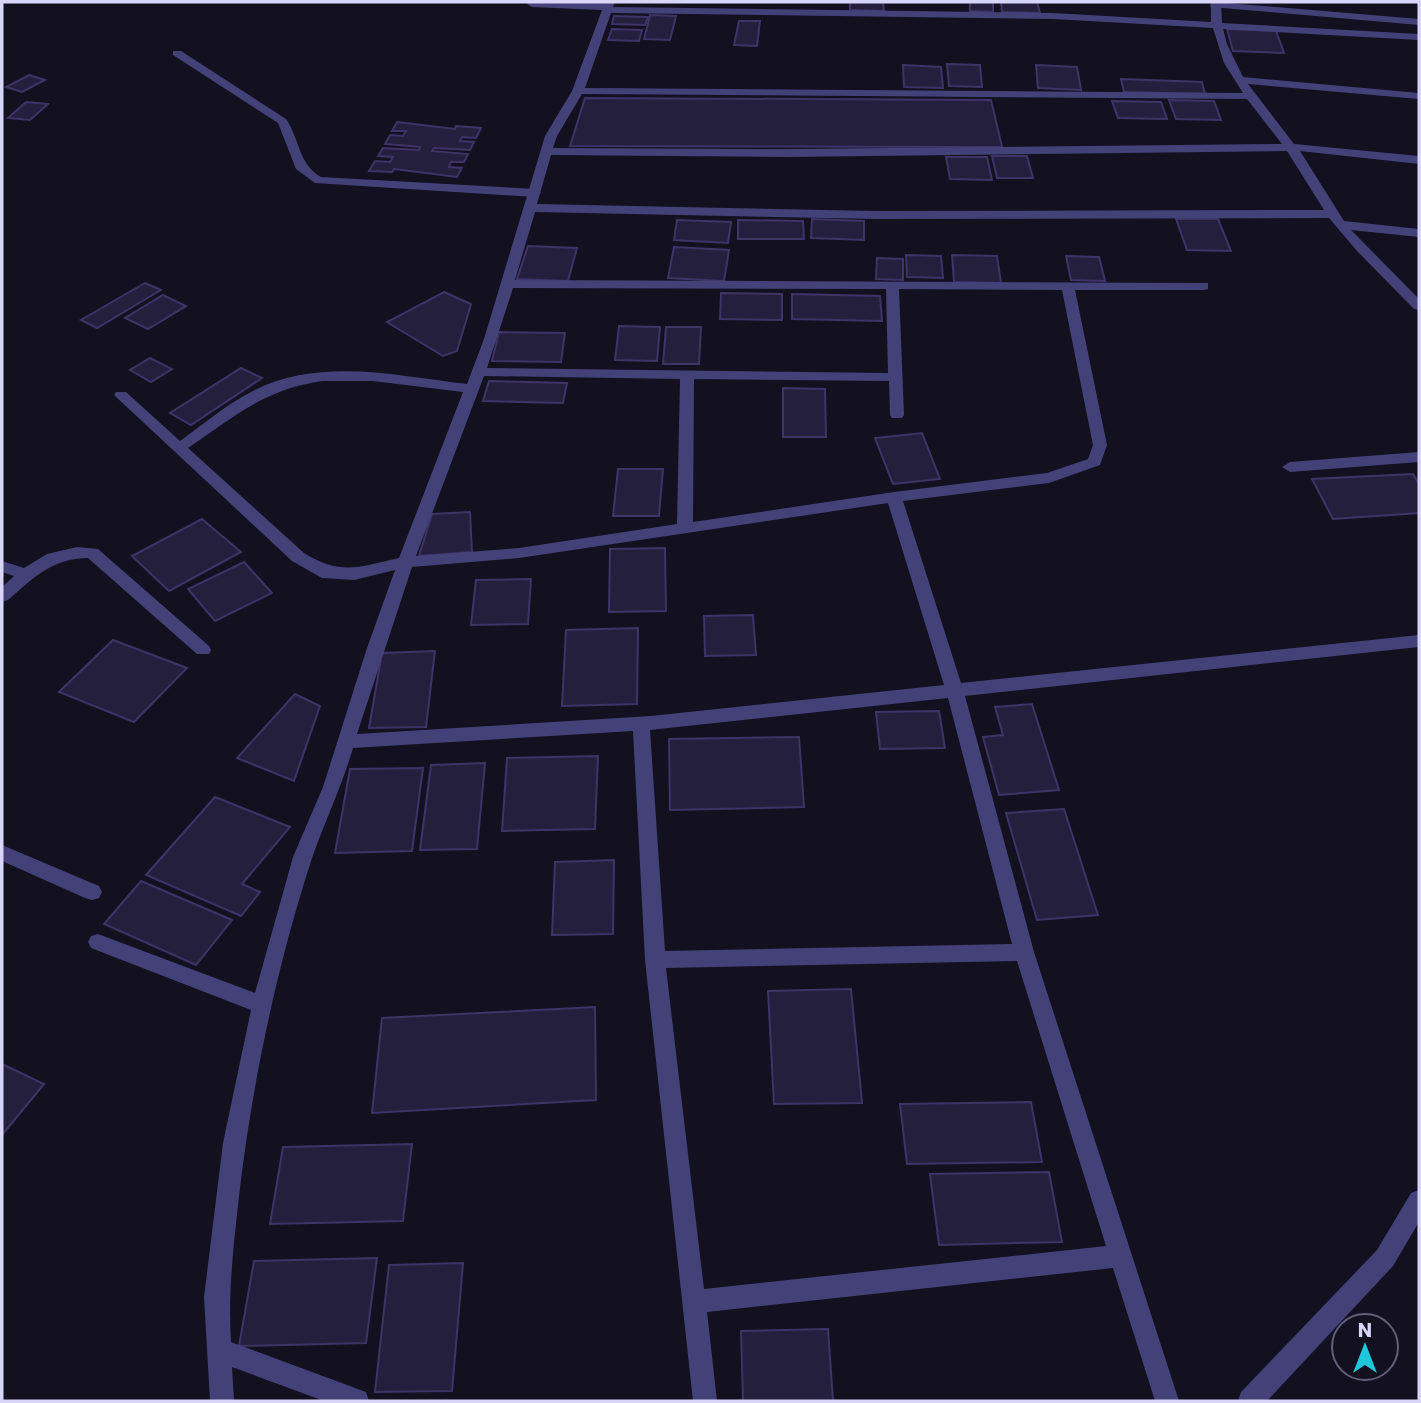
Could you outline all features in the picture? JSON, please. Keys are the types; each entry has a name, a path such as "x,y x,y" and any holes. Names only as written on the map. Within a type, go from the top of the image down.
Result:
{"street":[{"path":"1419,22 1254,4 1215,3 1214,24 1222,51 1238,80 1291,147 1332,214 1419,306"},
{"path":"532,4 1026,15 1419,37"},
{"path":"222,1401 216,1297 234,1143 262,1005 303,857 332,787 406,562 479,372 509,284 548,151 563,114 578,91 608,6"},
{"path":"177,53 282,121 290,131 297,165 305,175 318,180 533,201 876,215 1332,214"},
{"path":"1238,80 1419,96"},
{"path":"578,91 1250,96"},
{"path":"548,151 787,153 1291,147 1419,160"},
{"path":"1343,225 1419,233"},
{"path":"509,284 1203,286"},
{"path":"892,284 897,415"},
{"path":"121,395 298,557 322,572 354,574 406,562 519,552 894,497 1049,478 1096,462 1100,445 1068,287"},
{"path":"479,372 896,377"},
{"path":"685,528 687,374"},
{"path":"179,448 252,399 294,380 345,376 472,389"},
{"path":"1290,467 1419,457"},
{"path":"894,497 954,689 1024,952 1167,1401"},
{"path":"2,596 49,557 70,551 92,552 203,650"},
{"path":"2,566 26,575"},
{"path":"345,742 641,723 1419,642"},
{"path":"641,723 655,960 705,1401"},
{"path":"2,853 92,892"},
{"path":"98,942 262,1005"},
{"path":"655,960 1024,952"},
{"path":"1250,1401 1343,1306 1385,1258 1419,1201"},
{"path":"693,1301 1120,1256"},
{"path":"219,1350 357,1401"}],"building":[{"path":"850,2 883,2 884,11 850,10"},
{"path":"970,2 993,2 993,12 970,11"},
{"path":"1001,2 1037,2 1040,13 1002,12"},
{"path":"650,15 676,16 670,40 644,39"},
{"path":"614,16 648,17 645,25 612,24"},
{"path":"739,21 760,21 757,46 734,45"},
{"path":"612,29 642,30 639,41 608,40"},
{"path":"1227,29 1276,31 1284,53 1233,51"},
{"path":"947,64 980,65 982,87 949,86"},
{"path":"903,65 941,67 943,88 904,87"},
{"path":"1036,65 1077,67 1081,90 1038,88"},
{"path":"29,75 45,80 22,92 6,87"},
{"path":"1121,79 1202,82 1205,94 1124,92"},
{"path":"585,98 991,100 1002,147 570,146"},
{"path":"1169,100 1214,101 1221,120 1176,119"},
{"path":"1112,101 1161,102 1167,119 1118,118"},
{"path":"26,102 48,104 30,120 8,118"},
{"path":"397,122 455,129 456,126 481,128 476,138 462,137 460,141 474,142 470,150 434,148 432,151 468,154 464,162 451,162 449,167 462,168 457,177 394,169 392,172 369,171 375,161 390,162 393,157 378,156 383,148 419,150 420,147 385,144 390,135 403,136 406,131 392,131"},
{"path":"992,156 1027,156 1033,178 997,178"},
{"path":"946,157 987,157 992,180 950,179"},
{"path":"812,219 864,221 864,240 811,238"},
{"path":"1176,219 1218,219 1231,251 1187,250"},
{"path":"677,220 731,222 728,243 674,240"},
{"path":"738,220 803,221 804,239 738,239"},
{"path":"528,246 577,248 568,281 517,279"},
{"path":"674,247 729,250 724,281 668,278"},
{"path":"906,255 941,256 943,278 907,277"},
{"path":"952,255 997,256 1001,283 954,282"},
{"path":"1066,256 1099,257 1105,281 1071,280"},
{"path":"877,258 903,259 903,280 876,279"},
{"path":"145,283 161,290 97,328 81,320"},
{"path":"444,292 471,304 457,351 443,356 387,322"},
{"path":"721,293 782,294 782,320 720,319"},
{"path":"792,294 880,296 882,321 792,319"},
{"path":"163,295 186,306 148,329 125,318"},
{"path":"619,326 660,327 657,361 615,360"},
{"path":"666,327 701,327 699,364 663,364"},
{"path":"499,332 565,333 561,362 492,361"},
{"path":"150,358 172,369 151,382 130,370"},
{"path":"241,368 262,378 191,425 170,413"},
{"path":"489,381 567,383 563,403 483,401"},
{"path":"783,388 825,389 826,437 783,437"},
{"path":"922,433 940,479 893,484 875,438"},
{"path":"618,469 663,469 659,516 613,516"},
{"path":"1413,474 1419,484 1419,513 1333,519 1312,479"},
{"path":"470,512 472,552 419,556 432,514"},
{"path":"202,519 241,552 169,591 132,556"},
{"path":"665,548 666,611 609,612 610,549"},
{"path":"244,562 272,593 215,621 188,589"},
{"path":"531,579 528,624 471,625 476,580"},
{"path":"753,615 756,655 705,656 704,616"},
{"path":"638,628 637,704 562,706 566,630"},
{"path":"113,640 187,668 134,722 59,692"},
{"path":"435,651 426,727 369,728 382,653"},
{"path":"295,694 320,706 294,781 237,758"},
{"path":"1032,704 1059,790 999,795 983,737 1003,735 995,707"},
{"path":"939,711 945,748 880,749 876,712"},
{"path":"799,737 804,807 670,810 669,739"},
{"path":"598,756 595,829 502,831 507,758"},
{"path":"485,763 477,849 420,850 431,765"},
{"path":"423,768 412,851 335,853 350,769"},
{"path":"215,797 290,827 242,884 260,892 241,916 146,875"},
{"path":"1064,809 1098,915 1037,920 1006,813"},
{"path":"614,860 613,934 552,935 555,862"},
{"path":"141,881 232,920 196,965 104,924"},
{"path":"851,989 862,1103 774,1104 768,991"},
{"path":"595,1007 596,1100 372,1113 382,1018"},
{"path":"2,1064 44,1084 2,1135"},
{"path":"1031,1102 1042,1162 907,1164 900,1104"},
{"path":"412,1144 403,1221 270,1224 283,1147"},
{"path":"1049,1172 1062,1242 939,1245 930,1174"},
{"path":"377,1258 366,1343 239,1346 254,1261"},
{"path":"463,1263 452,1391 375,1392 389,1265"},
{"path":"828,1329 833,1401 743,1401 741,1331"}]}
